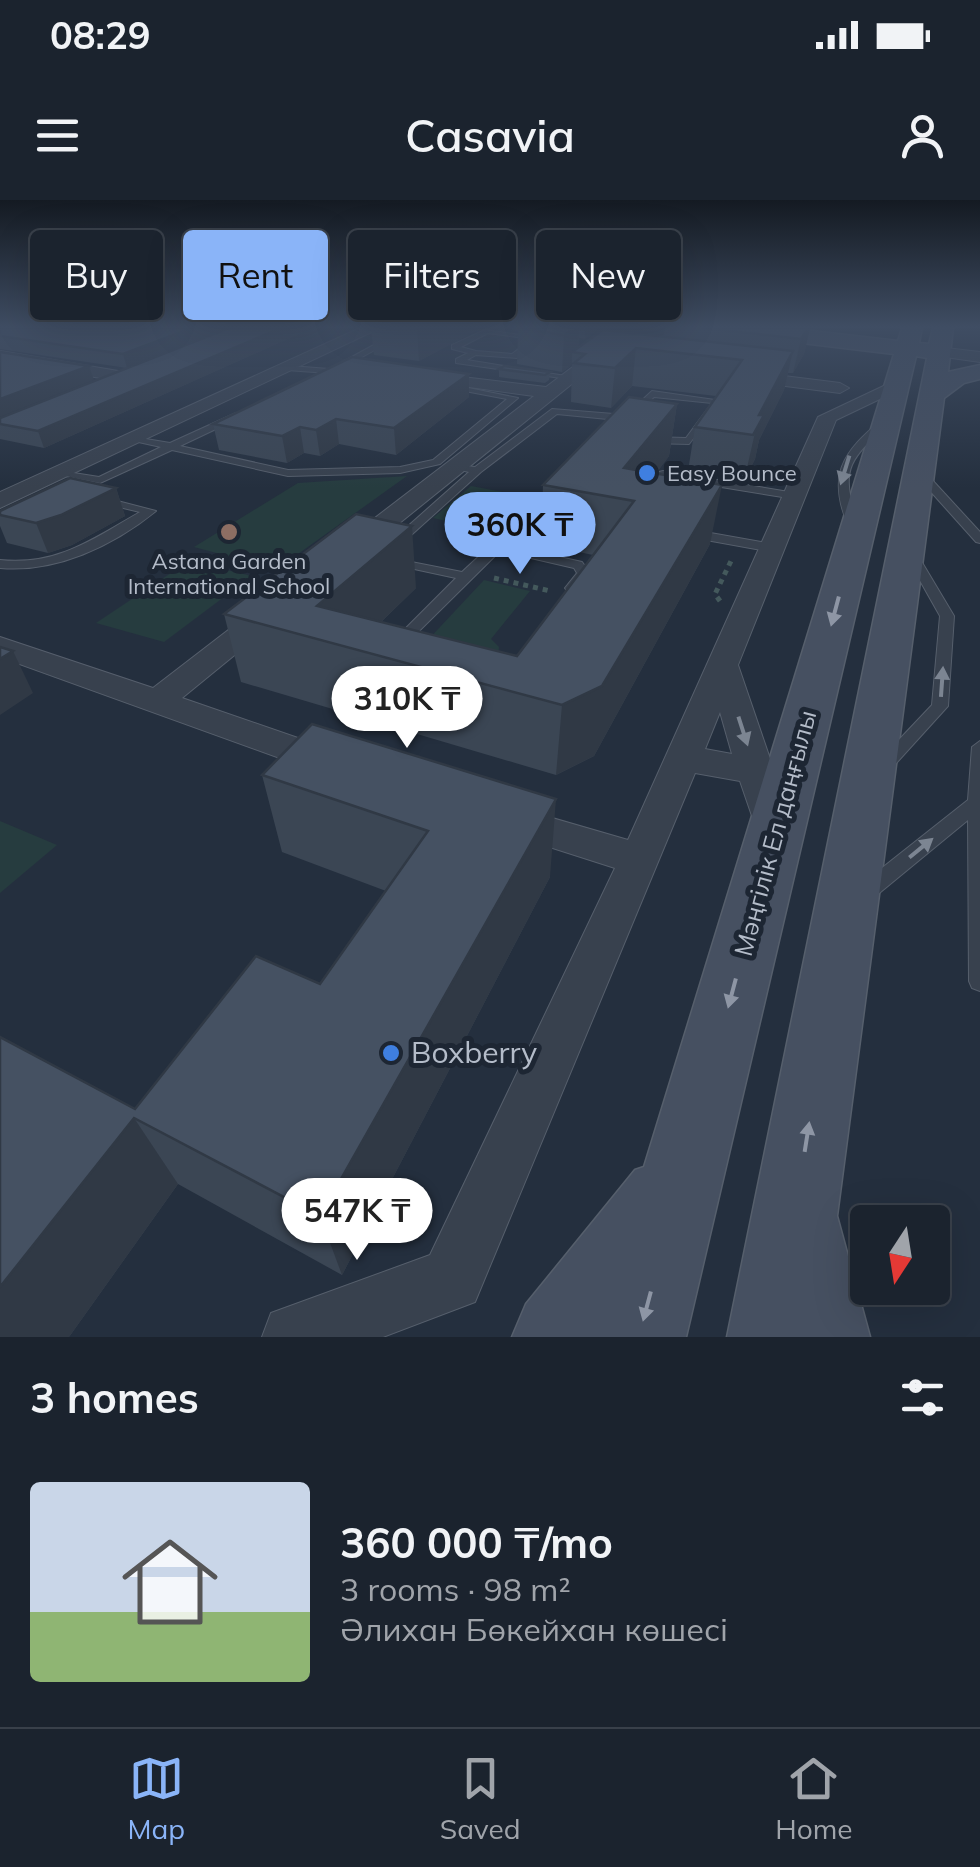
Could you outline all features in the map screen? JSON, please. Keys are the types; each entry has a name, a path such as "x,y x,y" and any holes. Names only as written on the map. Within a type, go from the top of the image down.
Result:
{"main road":[{"name":"Мәңгілік Ел даңғылы","path":"639,1337 776,832 881,540 916,381"},
{"name":"Мәңгілік Ел даңғылы","path":"774,1337 866,785 881,540 919,472 921,381"},
{"path":"559,1337 681,1180"},
{"path":"796,1205 823,1337"}],"street":[{"path":"93,392 122,381"},
{"path":"0,502 39,483 60,481 137,438 260,381"},
{"path":"456,381 549,393"},
{"path":"320,573 466,468 563,381"},
{"path":"295,1337 452,1279 640,860 828,418 887,381"},
{"path":"828,418 887,381"},
{"path":"155,703 290,596"},
{"path":"0,646 366,774"},
{"path":"722,665 776,832"},
{"path":"682,760 708,761 756,772"},
{"path":"476,809 640,860"}],"lane":[{"path":"137,438 288,474 400,470 436,462 514,398 432,381"},
{"path":"613,434 652,394 718,401 690,441 632,437"},
{"path":"467,574 384,558 385,551 466,468 555,411 628,418"},
{"path":"60,481 100,480 242,412"},
{"path":"191,452 243,426"},
{"path":"919,472 980,538"},
{"path":"641,506 663,474 795,496"},
{"path":"424,649 406,634 564,480"},
{"path":"0,564 21,568 54,565 150,512 81,495"},
{"path":"666,529 772,548"},
{"path":"497,547 578,565 584,573 567,594"},
{"path":"980,747 980,981"},
{"path":"845,909 977,803"}],"path":[{"path":"467,574 567,594"}],"green space":[{"path":"407,476 277,569 194,547 298,483"},
{"path":"471,486 508,493 472,527 433,518"},
{"path":"189,561 252,576 164,642 96,623"},
{"path":"484,580 530,591 491,639 499,647 498,656 426,642"},
{"path":"0,821 57,845 0,893"}],"building":[{"path":"0,381 48,381 0,399"},
{"path":"94,381 156,381 38,431 0,424 0,418"},
{"path":"302,381 459,381 394,428 336,419 316,430 300,427 282,436 213,424"},
{"path":"727,381 777,381 753,435 695,427"},
{"path":"629,397 677,404 624,468 722,485 602,686 562,705 224,614 356,514 412,526 317,606 517,656 634,501 543,485"},
{"path":"70,478 116,488 36,523 0,515 0,511"},
{"path":"0,647 13,651 0,659"},
{"path":"312,724 556,799 320,1216 134,1118 0,1287 0,1037 135,1109 256,956 320,984 428,831 262,775"}],"place":[{"name":"Easy Bounce","path":"647,473"},
{"name":"Astana Garden International School","path":"229,532"},
{"name":"Boxberry","path":"391,1053"}]}
